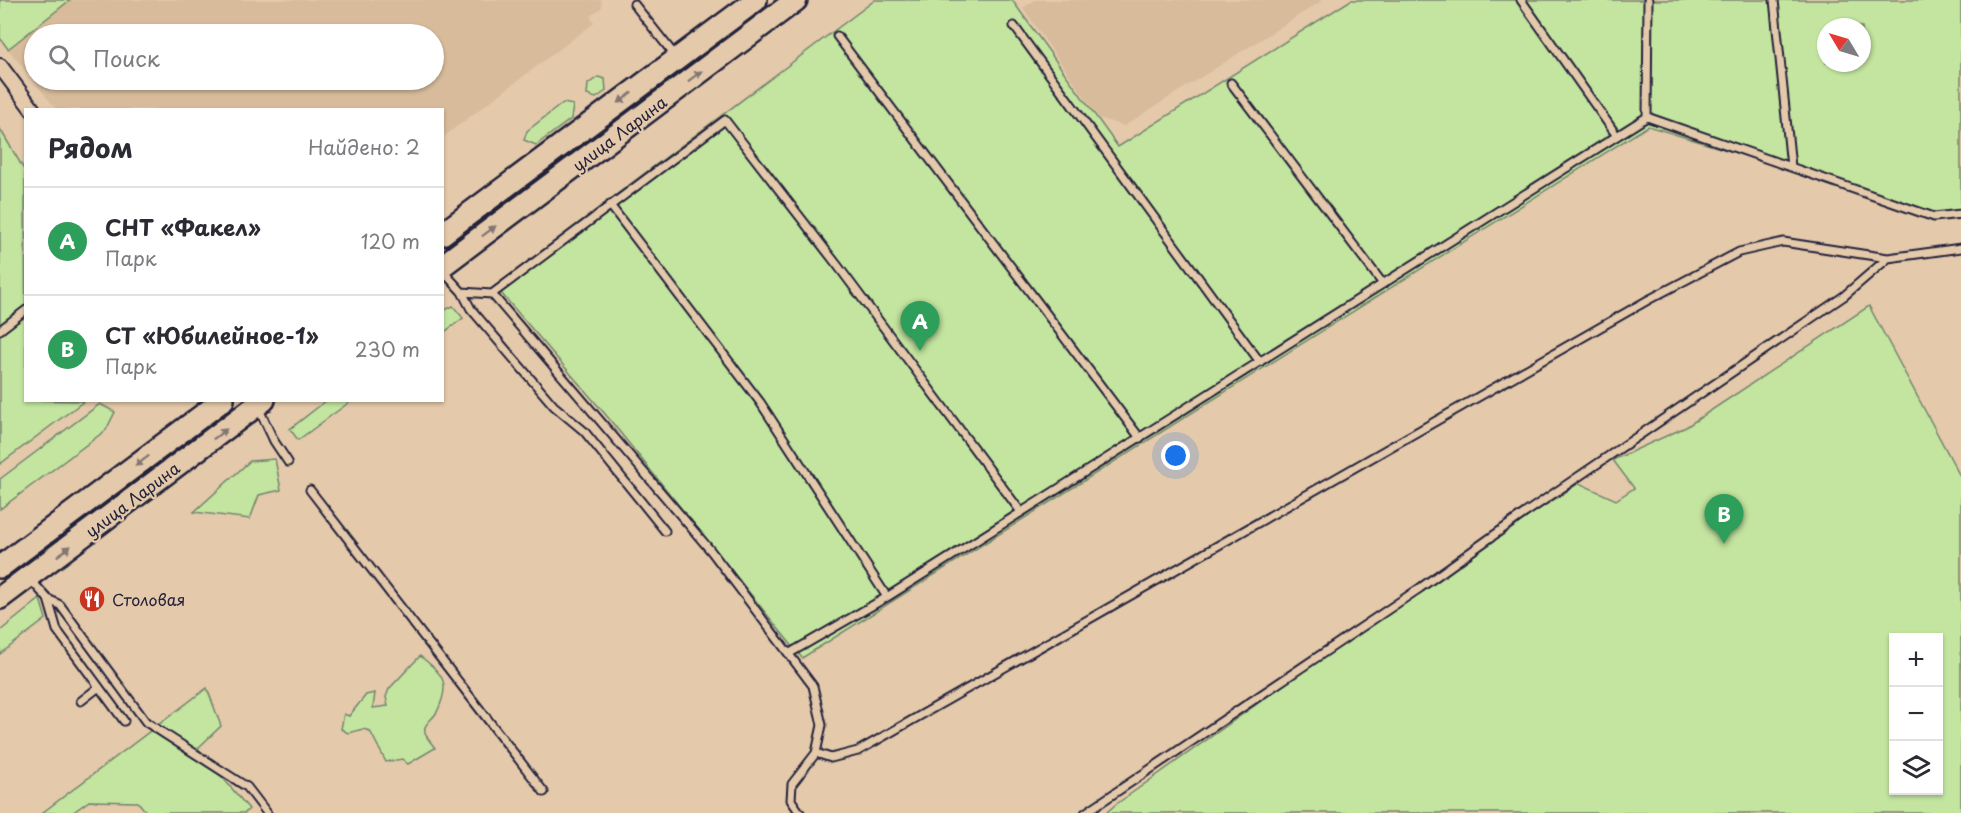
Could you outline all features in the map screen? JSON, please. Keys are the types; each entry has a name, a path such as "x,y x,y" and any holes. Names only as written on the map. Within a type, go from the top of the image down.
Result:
{"main road":[{"name":"улица Ларина","path":"444,233 756,0"},
{"name":"улица Ларина","path":"444,266 796,0"},
{"name":"улица Ларина","path":"0,567 220,402"},
{"name":"улица Ларина","path":"0,598 258,402"}],"street":[{"path":"0,66 32,108"}],"lane":[{"path":"1521,0 1617,136"},
{"path":"1647,117 1648,0"},
{"path":"1774,0 1791,167"},
{"path":"634,4 678,60"},
{"path":"1014,26 1260,362"},
{"path":"837,36 1140,438"},
{"path":"1231,83 1383,284"},
{"path":"790,653 887,597 1647,117"},
{"path":"1647,117 1934,217 1961,214"},
{"path":"462,292 492,294 725,120 838,266 1021,512"},
{"path":"610,206 760,402 887,597"},
{"path":"816,753 831,758 858,752 1648,300 1739,252 1783,242 1888,258 1961,248"},
{"path":"1085,813 1420,588 1525,513 1834,303 1888,258"},
{"path":"444,270 462,292 478,318 554,406 584,431 665,531"},
{"path":"492,294 711,552 813,686 822,724 816,753 792,784 791,800 800,813"},
{"path":"0,330 24,312"},
{"path":"258,402 274,441 288,462"},
{"path":"310,490 544,792"},
{"path":"28,577 48,599 60,605 146,722 247,787 267,813"},
{"path":"48,599 57,630 124,721"},
{"path":"81,701 99,687"}],"shaded area":[{"path":"70,0 601,0 602,7 590,17 594,23 444,136 444,108 55,108 41,90 444,90 444,24 40,24"},
{"path":"1035,0 1323,0 1124,126 1099,118 1023,8"},
{"path":"24,36 24,69 8,49"}],"green space":[{"path":"0,0 70,0 40,24 24,24 24,36 8,49 0,38"},
{"path":"875,0 1012,0 1118,147 1351,0 1961,0 1961,215 1943,216 1648,126 802,658 606,415 495,286"},
{"path":"598,77 605,79 606,91 596,98 587,95 588,84"},
{"path":"563,103 573,105 571,119 536,145 524,140 527,131"},
{"path":"0,129 24,169 24,402 83,402 0,464"},
{"path":"453,306 463,318 444,332 444,310"},
{"path":"1869,306 1961,478 1961,813 1106,813 1420,588 1579,483 1616,500 1634,488 1613,460 1686,427"},
{"path":"324,402 350,402 298,440 290,429"},
{"path":"100,404 115,412 106,430 0,509 0,479"},
{"path":"275,459 281,490 259,495 250,519 194,512 250,461"},
{"path":"40,599 46,619 0,654 0,631"},
{"path":"420,656 440,674 443,680 444,694 441,702 437,712 425,727 426,736 435,748 408,764 402,759 386,762 370,731 363,729 348,733 341,729 344,714 349,716 366,695 375,693 373,708 388,706 386,697 389,689"},
{"path":"207,688 221,726 198,748 249,809 245,813 147,813 138,802 89,801 72,813 42,813"}],"place":[{"name":"СНТ «Факел»","path":"920,351"},
{"name":"СТ «Юбилейное-1»","path":"1724,544"},
{"name":"Столовая","path":"92,599"}]}
